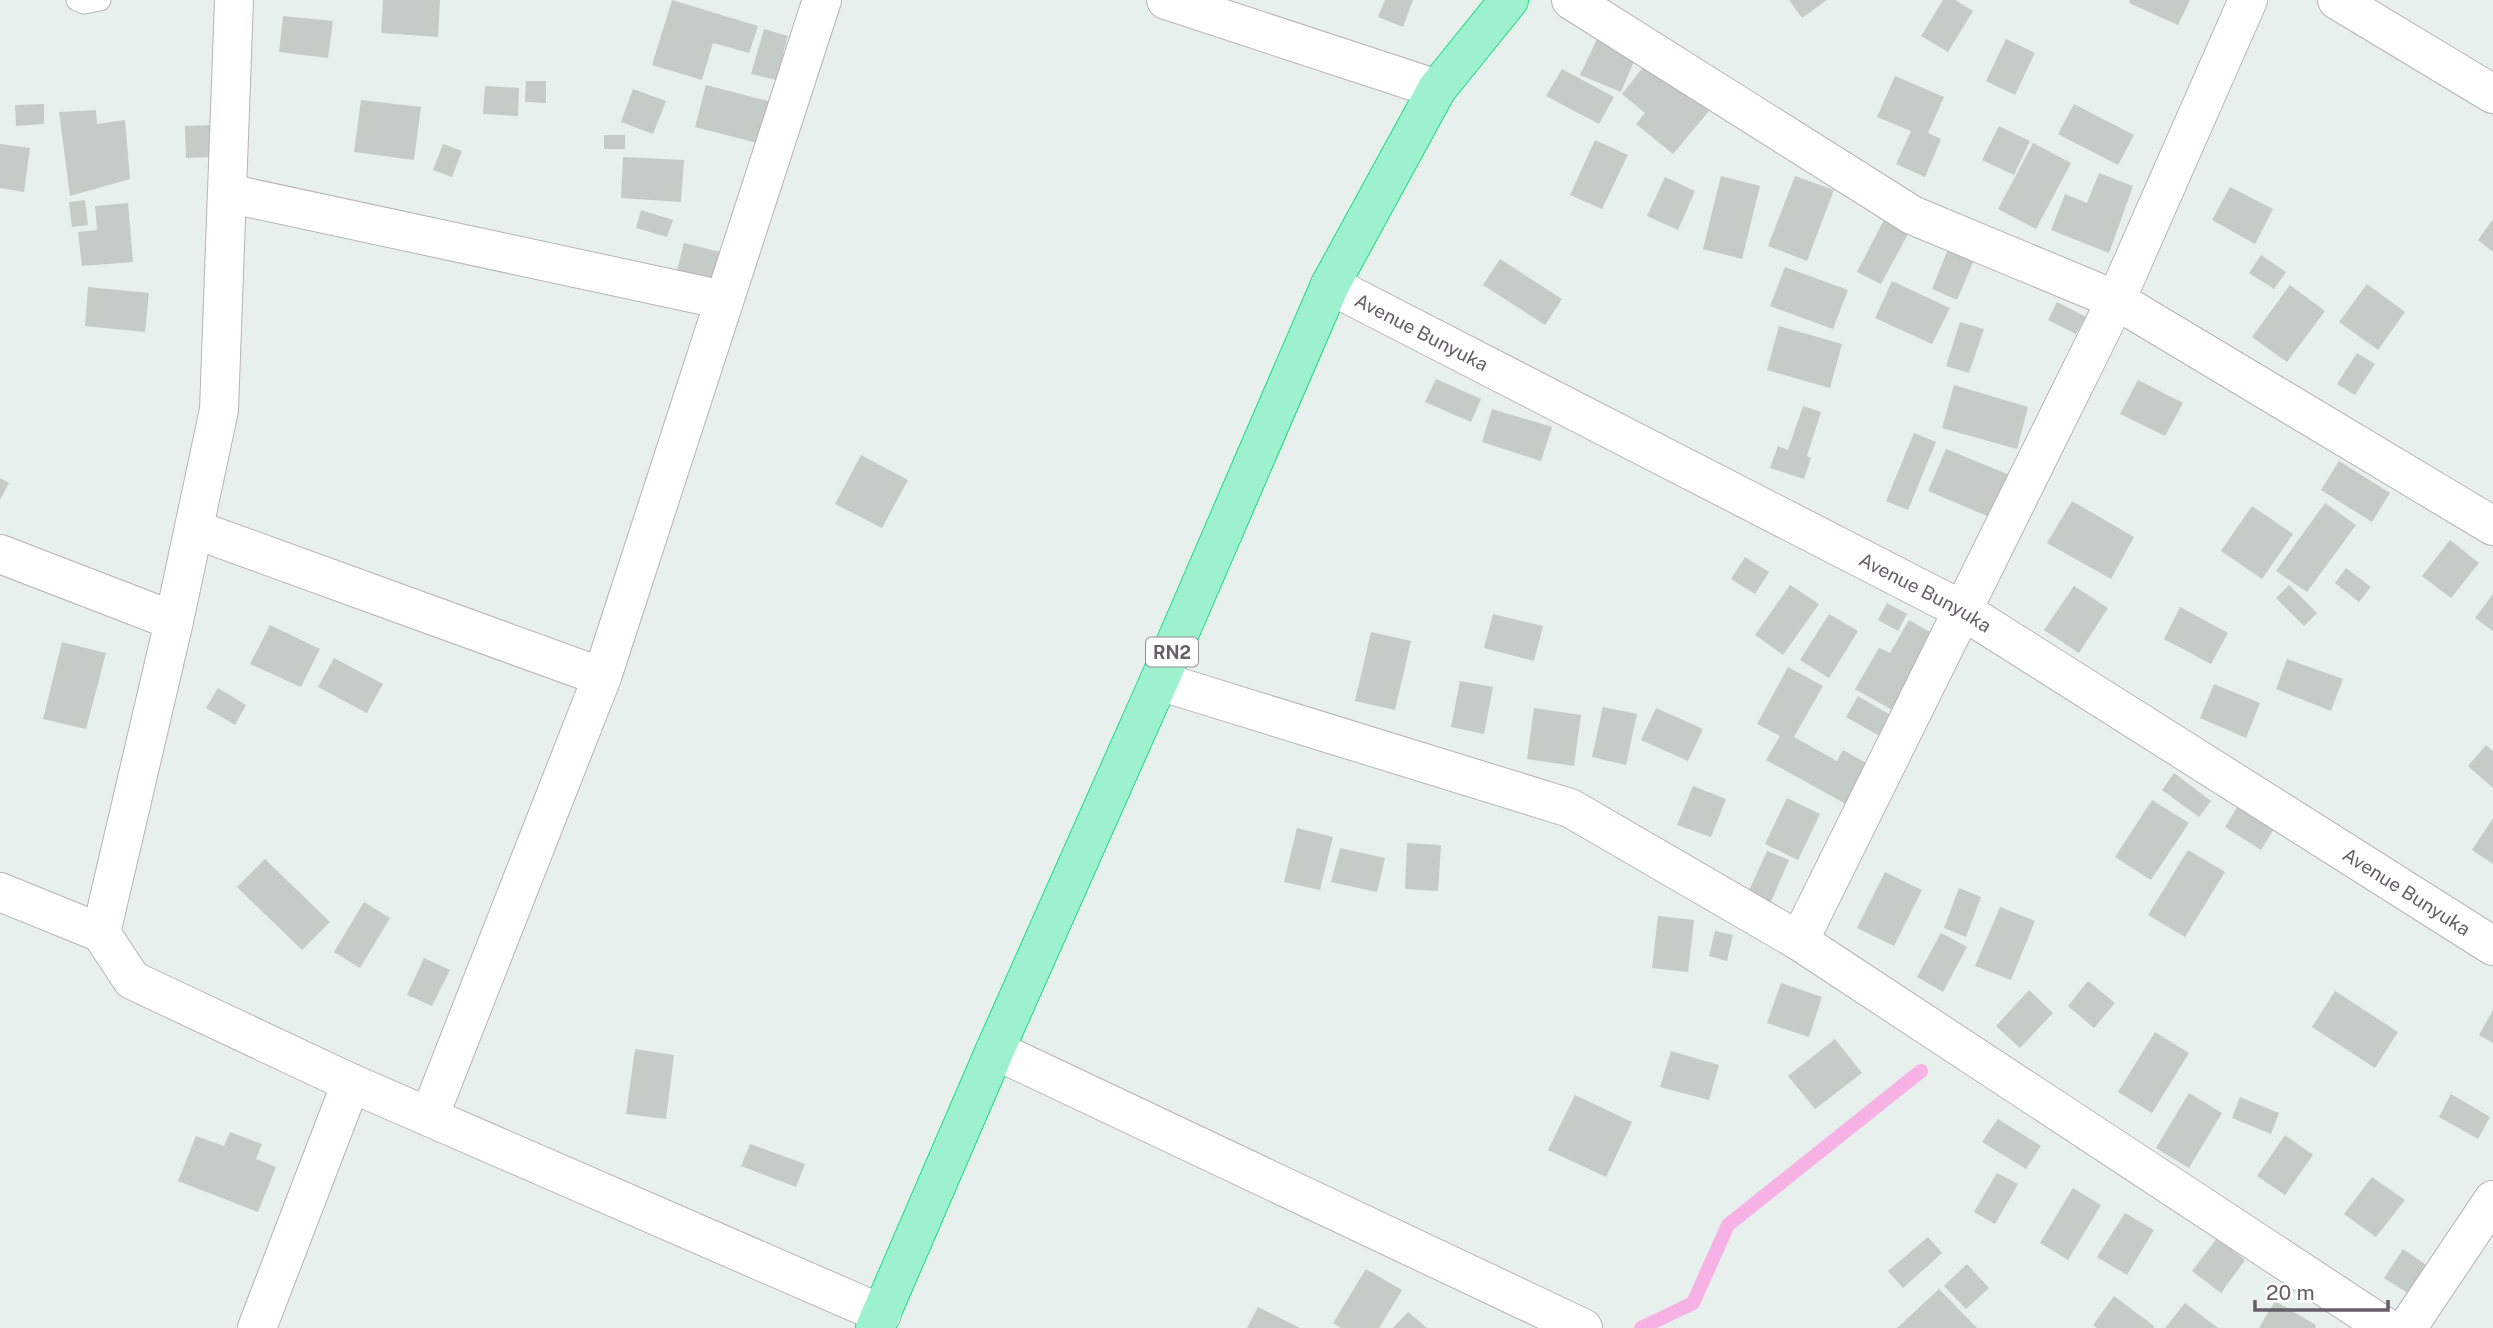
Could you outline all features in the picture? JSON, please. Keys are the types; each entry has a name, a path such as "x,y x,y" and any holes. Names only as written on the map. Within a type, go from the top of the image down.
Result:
{"highway":[{"name":"RN2","path":"878,1321 1330,285 1437,89 1509,0"}],"street":[{"path":"101,933 174,621 219,410 234,0"},
{"path":"429,1117 602,677 822,0"},
{"path":"1166,0 1437,89"},
{"path":"1571,0 1912,215 2116,300 2493,526"},
{"path":"1799,941 2116,300 2248,0"},
{"path":"2337,0 2493,94"},
{"path":"227,193 724,300"},
{"name":"Avenue Bunyuka","path":"1330,285 1962,610 2493,946"},
{"path":"194,529 602,677"},
{"path":"0,554 174,621"},
{"path":"1159,681 1570,808 1799,941 2387,1328"},
{"path":"0,892 101,933 132,980 351,1083 878,1321"},
{"path":"995,1050 1583,1328"},
{"path":"257,1328 351,1083"},
{"path":"2407,1328 2493,1200"}],"lane":[{"path":"77,0 84,3 100,0"}],"building":[{"path":"383,0 440,0 438,37 381,33"},
{"path":"672,0 758,26 749,53 713,43 702,80 652,65"},
{"path":"1385,0 1413,0 1403,27 1378,17"},
{"path":"1789,0 1827,0 1802,18"},
{"path":"1943,0 1955,0 1973,11 1948,52 1921,36"},
{"path":"2130,0 2190,0 2178,25 2129,3"},
{"path":"283,16 333,21 328,58 279,52"},
{"path":"764,29 788,36 776,80 751,74"},
{"path":"1598,37 1637,54 1621,92 1580,75"},
{"path":"2006,39 2035,53 2015,95 1986,81"},
{"path":"1648,61 1709,111 1673,154 1636,124 1645,113 1622,94"},
{"path":"1562,69 1614,97 1599,124 1546,96"},
{"path":"1895,76 1944,97 1928,133 1941,139 1925,177 1896,164 1911,131 1877,117"},
{"path":"526,81 546,81 546,103 525,102"},
{"path":"706,85 772,102 761,144 695,127"},
{"path":"485,86 519,88 518,116 483,114"},
{"path":"633,89 666,101 653,134 621,122"},
{"path":"361,100 421,107 414,160 354,152"},
{"path":"44,104 44,124 16,126 15,105"},
{"path":"2074,104 2134,135 2118,165 2058,134"},
{"path":"96,110 97,124 125,120 130,179 70,196 59,112"},
{"path":"212,125 213,157 186,158 185,126"},
{"path":"1999,126 2030,141 2014,175 1982,160"},
{"path":"604,135 625,135 625,149 604,149"},
{"path":"1595,140 1628,155 1602,209 1570,195"},
{"path":"2033,143 2071,163 2036,229 1998,209"},
{"path":"0,144 30,148 24,192 0,188"},
{"path":"443,144 462,151 452,177 433,170"},
{"path":"623,157 684,160 681,202 621,198"},
{"path":"2099,173 2133,186 2109,253 2051,230 2065,194 2087,203"},
{"path":"1721,176 1760,186 1742,259 1703,249"},
{"path":"1795,176 1834,190 1807,261 1768,246"},
{"path":"1665,177 1695,191 1678,230 1647,216"},
{"path":"2230,187 2273,209 2255,244 2212,220"},
{"path":"85,200 88,225 72,227 69,202"},
{"path":"128,203 133,262 82,266 78,232 97,230 95,206"},
{"path":"641,210 673,220 667,237 636,228"},
{"path":"1888,212 1913,225 1881,284 1857,272"},
{"path":"2493,219 2493,252 2478,240"},
{"path":"684,243 729,254 720,294 674,282"},
{"path":"1948,249 1974,260 1957,300 1932,289"},
{"path":"2261,255 2286,272 2274,289 2249,273"},
{"path":"1500,259 1562,299 1545,325 1483,285"},
{"path":"1785,267 1848,290 1833,329 1770,306"},
{"path":"1892,281 1950,308 1932,344 1875,318"},
{"path":"2367,284 2405,312 2378,350 2339,322"},
{"path":"2290,285 2325,311 2287,362 2252,337"},
{"path":"88,287 149,293 145,332 85,326"},
{"path":"2057,302 2086,317 2076,334 2048,320"},
{"path":"1960,322 1984,329 1969,373 1946,366"},
{"path":"1779,326 1842,344 1830,388 1767,370"},
{"path":"2357,353 2375,364 2355,395 2337,384"},
{"path":"1436,379 1481,399 1471,422 1425,402"},
{"path":"2138,380 2183,403 2165,436 2120,414"},
{"path":"1954,385 2028,407 2017,449 1942,428"},
{"path":"1803,406 1821,412 1807,456 1811,458 1804,479 1770,468 1778,446 1788,450"},
{"path":"1492,409 1552,427 1541,461 1482,442"},
{"path":"1914,433 1936,442 1908,510 1886,501"},
{"path":"1946,449 2017,478 1999,521 1928,491"},
{"path":"861,455 908,480 882,528 835,504"},
{"path":"2339,461 2390,493 2372,522 2321,490"},
{"path":"0,478 9,483 0,500"},
{"path":"2072,501 2134,537 2111,579 2047,543"},
{"path":"2325,503 2356,525 2307,592 2276,571"},
{"path":"2252,506 2293,534 2262,579 2221,551"},
{"path":"2450,540 2479,563 2451,598 2422,576"},
{"path":"1745,557 1769,572 1755,594 1731,579"},
{"path":"2346,568 2371,587 2359,602 2335,583"},
{"path":"1790,585 1819,604 1783,655 1755,635"},
{"path":"2289,585 2317,613 2304,626 2276,598"},
{"path":"2074,586 2108,608 2079,653 2044,630"},
{"path":"2493,594 2493,631 2475,618"},
{"path":"1887,603 1907,614 1898,631 1878,620"},
{"path":"2180,607 2228,633 2211,664 2164,639"},
{"path":"1493,614 1543,626 1534,661 1484,648"},
{"path":"1829,614 1858,631 1829,678 1800,660"},
{"path":"1909,620 1946,641 1899,714 1855,689 1879,648 1890,653"},
{"path":"270,625 320,649 301,687 250,664"},
{"path":"1371,632 1411,641 1395,710 1355,701"},
{"path":"62,642 106,653 86,729 43,719"},
{"path":"334,658 383,684 367,713 318,687"},
{"path":"2287,659 2343,679 2331,711 2276,689"},
{"path":"1788,667 1823,686 1794,737 1837,761 1843,750 1868,764 1846,804 1766,760 1780,736 1757,724"},
{"path":"1460,681 1493,687 1484,734 1451,727"},
{"path":"2214,684 2260,703 2246,738 2200,718"},
{"path":"218,688 246,705 235,725 206,708"},
{"path":"1858,696 1897,719 1885,739 1846,717"},
{"path":"1603,707 1637,714 1626,765 1592,757"},
{"path":"1534,708 1581,715 1574,766 1527,759"},
{"path":"1656,708 1703,729 1688,761 1641,740"},
{"path":"2486,745 2493,751 2493,788 2468,766"},
{"path":"2174,773 2211,801 2199,817 2162,790"},
{"path":"1693,786 1726,799 1711,837 1677,825"},
{"path":"1787,798 1820,814 1798,860 1765,844"},
{"path":"2152,800 2189,823 2151,880 2115,857"},
{"path":"2238,806 2274,829 2261,850 2225,827"},
{"path":"2493,818 2493,864 2472,850"},
{"path":"1297,828 1333,837 1320,890 1284,882"},
{"path":"1407,843 1441,845 1438,891 1405,889"},
{"path":"1340,848 1385,858 1377,892 1331,882"},
{"path":"2188,850 2225,872 2185,937 2148,915"},
{"path":"1767,851 1789,860 1770,904 1747,895"},
{"path":"265,859 330,922 302,950 237,887"},
{"path":"1885,872 1922,890 1894,946 1857,928"},
{"path":"1959,888 1981,897 1966,937 1944,928"},
{"path":"364,902 390,918 360,968 334,952"},
{"path":"2000,907 2035,921 2011,980 1975,966"},
{"path":"1658,916 1694,920 1688,972 1652,968"},
{"path":"1715,931 1733,935 1727,961 1709,956"},
{"path":"1941,933 1967,947 1943,992 1917,977"},
{"path":"424,958 450,970 432,1006 407,995"},
{"path":"2088,981 2115,1003 2094,1028 2068,1006"},
{"path":"1781,983 1822,997 1809,1037 1767,1023"},
{"path":"2029,990 2053,1013 2020,1048 1996,1026"},
{"path":"2335,991 2398,1032 2375,1068 2312,1027"},
{"path":"2493,1010 2493,1043 2479,1035"},
{"path":"2155,1032 2189,1053 2152,1113 2118,1092"},
{"path":"1835,1039 1862,1073 1815,1109 1788,1076"},
{"path":"635,1049 674,1055 666,1119 626,1114"},
{"path":"1671,1051 1719,1065 1709,1100 1660,1087"},
{"path":"2189,1093 2222,1113 2189,1168 2156,1148"},
{"path":"2451,1094 2490,1117 2478,1139 2439,1117"},
{"path":"1575,1095 1632,1122 1606,1177 1548,1150"},
{"path":"2240,1097 2279,1113 2271,1134 2232,1118"},
{"path":"1998,1119 2041,1146 2026,1169 1982,1142"},
{"path":"230,1132 262,1144 256,1159 276,1167 258,1212 178,1181 196,1136 224,1146"},
{"path":"2285,1135 2313,1155 2285,1195 2257,1176"},
{"path":"750,1144 805,1164 796,1187 741,1166"},
{"path":"1997,1173 2018,1184 1995,1224 1974,1212"},
{"path":"2372,1177 2405,1200 2376,1237 2344,1214"},
{"path":"2073,1188 2101,1205 2068,1260 2040,1243"},
{"path":"2125,1213 2154,1230 2127,1275 2097,1257"},
{"path":"1928,1237 1942,1253 1903,1288 1888,1271"},
{"path":"2217,1238 2245,1260 2221,1293 2192,1271"},
{"path":"2403,1249 2428,1266 2409,1294 2384,1278"},
{"path":"1967,1264 1989,1288 1966,1309 1944,1286"},
{"path":"1366,1269 1402,1290 1379,1328 1341,1328 1333,1323"},
{"path":"1939,1289 1977,1328 1897,1328"},
{"path":"2114,1296 2154,1326 2153,1328 2097,1328 2093,1325"},
{"path":"2275,1301 2316,1325 2315,1328 2259,1328"},
{"path":"2185,1303 2218,1328 2165,1328"},
{"path":"1258,1307 1300,1328 1247,1328"},
{"path":"1408,1312 1427,1328 1393,1328"}],"waterway":[{"path":"1641,1328 1693,1303 1728,1225 1921,1071"}]}
